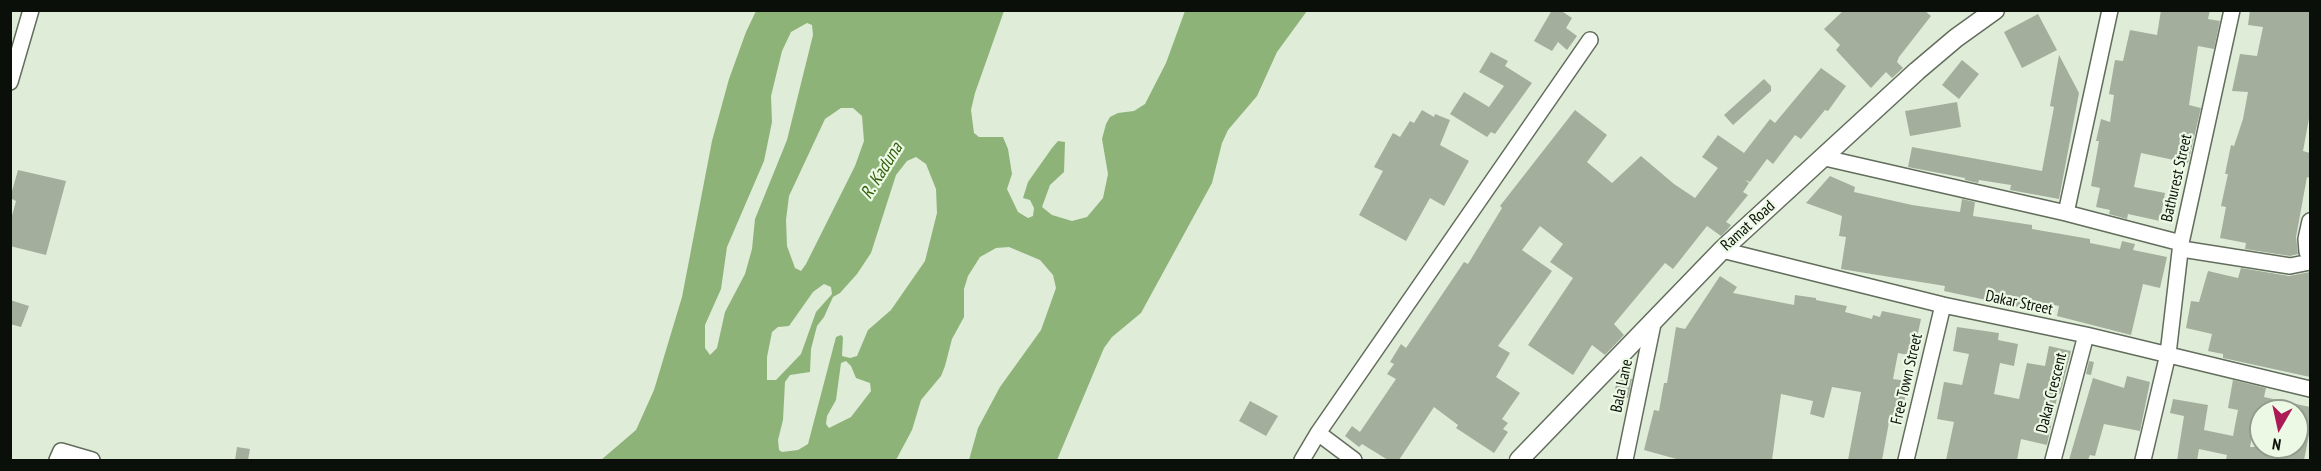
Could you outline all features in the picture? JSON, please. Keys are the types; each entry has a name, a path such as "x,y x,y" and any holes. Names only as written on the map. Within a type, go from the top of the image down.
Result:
{"street":[{"path":"10,82 31,10"},
{"name":"Ramat Road","path":"1519,460 1722,250 1825,158 1917,71 1956,38 1995,10"},
{"path":"2066,213 2110,10"},
{"name":"Bathurest Street","path":"2168,354 2181,246 2232,10"},
{"path":"1302,460 1318,433 1590,40"},
{"path":"1825,158 2066,213 2181,246 2290,266 2310,262"},
{"path":"2310,221 2306,239 2307,252 2310,255"},
{"name":"Dakar Street","path":"1722,250 1942,305 2086,334 2310,389"},
{"name":"Free Town Street","path":"1906,460 1942,305"},
{"name":"Bala Lane","path":"1625,460 1654,319"},
{"name":"Dakar Crescent","path":"2054,460 2086,334"},
{"path":"2143,460 2168,354"},
{"path":"1318,433 1354,460"},
{"path":"57,460 61,451 92,460"}],"water":[{"name":"R. Kaduna","path":"756,11 1004,11 975,93 971,110 974,133 979,137 1003,137 1008,149 1012,174 1007,189 1018,212 1028,218 1033,216 1034,208 1030,200 1023,198 1028,182 1058,141 1065,142 1064,172 1050,185 1042,207 1052,215 1072,221 1087,217 1103,198 1108,174 1102,139 1106,124 1110,117 1118,113 1134,111 1145,104 1166,63 1185,11 1307,11 1277,52 1257,96 1228,130 1222,143 1212,183 1141,313 1112,337 1104,348 1057,460 969,460 978,428 1000,387 1041,330 1056,288 1053,275 1040,260 1009,247 996,248 980,257 968,276 964,289 964,317 952,339 945,366 941,376 921,400 912,430 896,460 601,460 636,430 654,390 682,297 712,141 729,79","holes":["807,23 812,25 813,35 787,140 755,219 752,249 745,274 725,312 717,348 710,355 705,348 705,325 721,289 727,247 764,161 772,122 771,96 782,51 791,32","841,108 853,108 862,116 864,141 855,166 801,271 795,268 787,246 786,220 789,196 825,119","916,157 926,164 936,189 937,213 925,261 891,310 868,330 857,356 850,358 842,356 843,337 841,335 836,337 808,444 798,450 782,452 779,450 778,440 783,420 785,382 790,375 810,372 811,349 817,326 833,297 840,293 857,274 871,253 896,175 907,161","824,284 831,287 832,294 816,312 801,354 776,380 767,380 767,357 772,332 778,327 789,326 813,292","846,361 856,378 870,383 871,391 851,417 829,428 826,424 827,416 836,400 841,363"]}],"building":[{"path":"1552,10 1560,10 1572,18 1566,28 1577,36 1567,50 1558,42 1552,51 1534,41"},
{"path":"1844,10 1924,10 1931,16 1899,57 1897,62 1903,68 1892,78 1886,72 1871,88 1836,50 1840,45 1824,29"},
{"path":"2161,10 2210,10 2208,19 2220,21 2214,49 2198,46 2189,105 2201,108 2188,163 2141,153 2134,187 2165,193 2160,221 2128,214 2127,219 2109,214 2110,210 2096,207 2100,188 2091,186 2099,141 2096,141 2101,119 2110,122 2114,95 2109,94 2115,60 2123,61 2130,30 2157,35"},
{"path":"2250,10 2310,10 2310,113 2303,151 2310,153 2310,178 2307,177 2296,237 2298,254 2290,256 2245,249 2246,243 2220,238 2226,207 2221,206 2228,174 2225,174 2231,145 2234,146 2243,119 2248,92 2232,91 2240,54 2257,56 2263,27 2248,25"},
{"path":"2038,14 2057,50 2022,68 2004,32"},
{"path":"1491,52 1508,61 1505,66 1532,83 1495,134 1491,132 1487,137 1450,114 1464,92 1489,107 1504,86 1479,72"},
{"path":"2059,55 2079,93 2059,199 2010,190 2011,185 1979,180 1978,183 1965,180 1965,178 1908,167 1912,147 2042,171 2054,107 2050,106"},
{"path":"1962,60 1979,74 1959,99 1942,85"},
{"path":"1821,68 1846,86 1828,111 1825,110 1801,139 1795,135 1773,164 1767,159 1750,182 1745,180 1749,183 1743,192 1748,195 1726,222 1731,225 1728,229 1721,236 1707,226 1673,269 1665,263 1614,324 1624,335 1605,355 1592,345 1573,375 1528,345 1573,278 1550,262 1563,244 1540,226 1522,250 1552,271 1498,346 1510,353 1496,377 1520,393 1502,419 1508,423 1503,429 1508,432 1494,453 1456,428 1458,425 1434,407 1399,460 1388,460 1362,444 1359,447 1345,436 1352,426 1360,432 1396,379 1387,374 1394,364 1390,362 1401,344 1406,348 1464,262 1468,264 1502,208 1500,206 1575,110 1607,135 1587,162 1612,183 1641,156 1674,184 1695,198 1718,168 1702,157 1718,135 1744,153 1770,119 1775,123"},
{"path":"1764,79 1771,86 1771,91 1733,125 1724,115"},
{"path":"1957,102 1961,127 1910,136 1905,111"},
{"path":"1422,110 1434,117 1435,114 1450,120 1440,145 1469,161 1444,206 1430,198 1406,241 1359,215 1383,171 1374,167 1393,133 1400,137 1410,121 1414,123"},
{"path":"18,170 66,181 46,255 10,246 10,223 16,201 10,198"},
{"path":"1830,176 1855,187 1854,192 1912,205 1960,212 1962,199 1975,202 1973,216 2032,225 2032,229 2090,239 2090,243 2120,249 2122,241 2135,244 2133,250 2167,257 2160,288 2143,284 2131,335 2057,316 2059,306 2029,300 2028,309 1944,291 1945,286 1841,269 1846,237 1839,236 1842,216 1806,203"},
{"path":"2241,268 2289,276 2310,272 2310,377 2223,358 2223,354 2208,351 2212,334 2186,328 2191,301 2199,302 2208,271 2238,278"},
{"path":"1720,276 1737,287 1733,293 1794,305 1795,295 1816,298 1816,300 1847,306 1845,312 1872,319 1873,315 1880,317 1882,311 1921,319 1913,356 1898,353 1893,379 1908,381 1900,424 1889,422 1882,460 1848,460 1861,392 1832,387 1824,418 1810,414 1813,401 1781,394 1772,460 1680,460 1644,450 1654,410 1659,411 1664,383 1667,383 1676,327 1685,329"},
{"path":"10,300 29,306 21,327 10,324"},
{"path":"1957,327 1999,333 1998,340 2018,344 2014,366 2000,363 1994,394 2019,399 2027,363 2045,366 2049,346 2071,351 2060,394 2058,393 2047,445 2021,439 2017,460 1946,460 1954,422 1937,419 1944,382 1962,385 1969,354 1953,351"},
{"path":"2089,361 2094,362 2091,375 2086,374"},
{"path":"2127,376 2150,382 2140,431 2104,424 2095,456 2090,455 2088,460 2069,460 2093,378 2124,388"},
{"path":"1624,377 1632,379 1628,398 1620,396 1615,389 1617,381"},
{"path":"2233,380 2266,388 2264,397 2273,399 2249,399 2249,459 2304,460 2226,460 2227,455 2199,449 2197,460 2177,460 2184,416 2170,413 2173,399 2208,405 2204,430 2233,436 2238,410 2228,408"},
{"path":"1250,401 1278,416 1266,436 1239,421"},
{"path":"2309,407 2310,407 2309,435"},
{"path":"237,447 250,449 248,460 235,460"}]}
